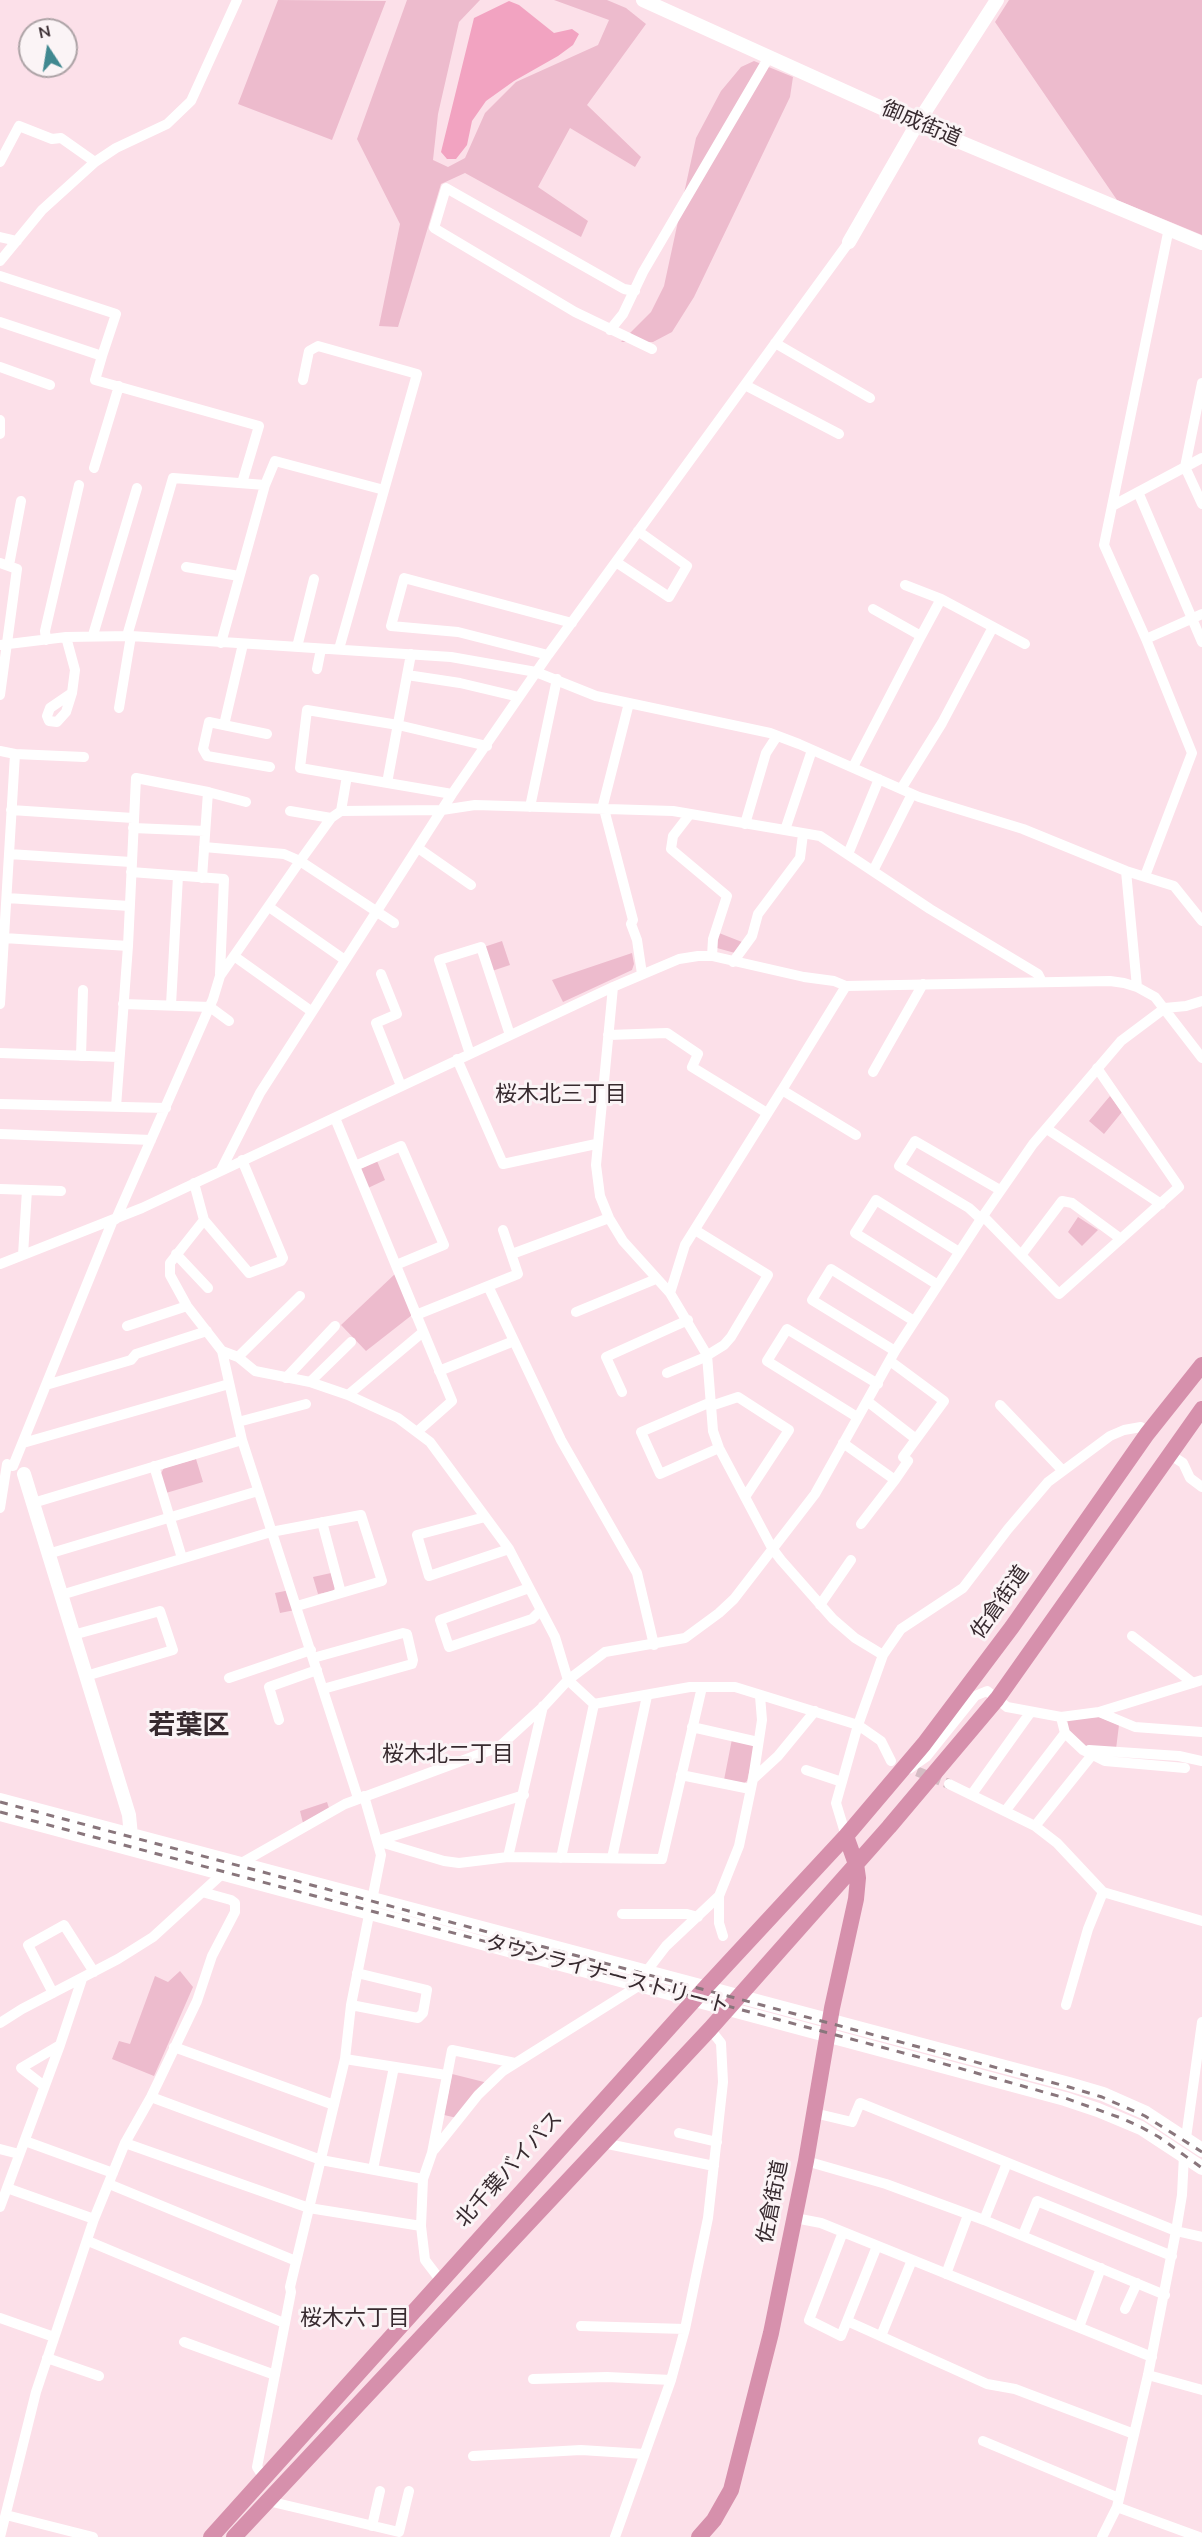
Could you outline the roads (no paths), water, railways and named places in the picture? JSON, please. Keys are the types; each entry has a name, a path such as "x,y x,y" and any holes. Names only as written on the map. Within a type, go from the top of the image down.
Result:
{"highway":[{"name":"佐倉街道","path":"699,2537 714,2520 731,2490 771,2333 806,2161 828,2028 856,1899 858,1878 856,1864 846,1836 962,1697 1147,1434 1202,1365"},
{"path":"240,2534 268,2500 710,2029 856,1864 997,1699 1202,1409"},
{"name":"北千葉バイパス","path":"211,2537 699,1994 846,1836"}],"street":[{"path":"0,261 42,210 95,162 167,124 191,101 237,0"},
{"name":"御成街道","path":"643,0 917,124 1202,243"},
{"path":"221,1170 260,1093 452,794 548,655 849,242 917,124 998,0"},
{"path":"610,330 623,314 643,272 770,57"},
{"path":"0,162 19,126 52,140 61,138 95,162"},
{"path":"634,291 624,289 446,188 434,228 575,312 652,349"},
{"path":"1144,876 1197,752 1104,545 1169,228"},
{"path":"0,237 17,241"},
{"path":"0,276 116,314 95,380 259,426 242,483"},
{"path":"0,322 102,356"},
{"path":"775,344 870,398"},
{"path":"303,381 309,351 318,346 417,374 339,649"},
{"path":"0,367 50,385"},
{"path":"1202,382 1185,467 1202,504"},
{"path":"745,385 839,434"},
{"path":"94,468 119,387"},
{"path":"0,420 0,434"},
{"path":"1112,506 1202,458"},
{"path":"220,643 265,485 275,461 384,490"},
{"path":"119,708 129,636 173,478 265,485"},
{"path":"45,640 45,631 79,485"},
{"path":"93,635 136,488"},
{"path":"1138,492 1197,616 1202,642"},
{"path":"0,695 3,645 17,569 5,564 21,501"},
{"path":"616,562 669,597 687,566 638,531"},
{"path":"186,567 239,576"},
{"path":"548,655 458,632 392,626 404,578 572,623"},
{"path":"297,648 314,579"},
{"path":"905,585 941,599 1025,644"},
{"path":"853,768 941,599"},
{"path":"873,609 921,636"},
{"path":"1146,639 1197,616"},
{"path":"873,871 906,791 993,627"},
{"path":"3,645 93,635 129,636 451,657 536,672 596,696 777,736 906,791 1023,828 1125,871 1174,886 1202,921"},
{"path":"66,637 75,670 72,693"},
{"path":"224,724 243,644"},
{"path":"317,669 321,649"},
{"path":"387,783 411,654"},
{"path":"407,675 460,683 519,697"},
{"path":"530,807 557,679"},
{"path":"629,703 603,809 633,920 631,924 637,939 642,974"},
{"path":"452,794 300,768 307,710 398,725 487,746"},
{"path":"267,734 209,722 202,749 207,756 270,767"},
{"path":"745,824 766,753 777,736"},
{"path":"785,830 812,750"},
{"path":"0,751 15,754 84,757"},
{"path":"0,1004 7,898 4,878 9,854 15,754"},
{"path":"341,811 347,776"},
{"path":"116,1107 128,946 136,778 246,802"},
{"path":"848,854 879,779"},
{"path":"202,878 208,792"},
{"path":"220,976 331,818 341,811 442,810 475,805 673,811 820,836 930,909 1038,974 1042,982"},
{"path":"11,810 205,831"},
{"path":"290,811 331,818"},
{"path":"690,814 673,836 671,849 727,897 713,939 712,956"},
{"path":"733,962 752,936 758,914 800,858 803,834"},
{"path":"204,847 284,854 300,861 394,923"},
{"path":"418,848 471,885"},
{"path":"0,1508 11,1467 23,1443 114,1220 210,1007 220,976 225,879 178,876 131,867 9,854"},
{"path":"1125,871 1137,987"},
{"path":"171,1005 178,876"},
{"path":"7,898 129,906"},
{"path":"269,907 345,960"},
{"path":"3,934 128,946"},
{"path":"470,1054 439,960 481,947 510,1035"},
{"path":"234,956 311,1011"},
{"path":"0,1263 114,1220 457,1059 679,959 712,956 834,981 846,986 1110,981 1137,987 1155,997 1202,1058"},
{"path":"381,974 397,1014 376,1023 401,1086"},
{"path":"873,1072 922,984"},
{"path":"670,1293 685,1245 846,986"},
{"path":"613,987 596,1144 596,1173 609,1218 623,1240 670,1293 707,1355 713,1431 719,1448 772,1548 820,1605 855,1638 883,1655"},
{"path":"81,1056 83,990"},
{"path":"0,2023 153,1937 222,1874 361,1797 499,1747 568,1680 605,1652 685,1638 719,1613 734,1599 815,1494 914,1321 1000,1190 1047,1129 1121,1041 1165,1008 1186,1006 1202,1000"},
{"path":"123,1004 210,1007 229,1021"},
{"path":"608,1035 667,1033 698,1054 692,1067 767,1113"},
{"path":"0,1053 119,1057"},
{"path":"457,1059 503,1164 596,1144"},
{"path":"1000,1190 915,1141 898,1166 982,1218 1022,1254 1059,1294 1179,1187 1097,1068"},
{"path":"782,1090 856,1135"},
{"path":"0,1104 166,1108"},
{"path":"335,1118 452,1401 418,1431"},
{"path":"1047,1129 1161,1204"},
{"path":"0,1134 150,1140"},
{"path":"355,1166 401,1146 444,1245 396,1265"},
{"path":"194,1184 204,1220 249,1273 283,1258 242,1160"},
{"path":"0,1189 61,1191"},
{"path":"23,1255 27,1190"},
{"path":"938,1285 855,1233 876,1200 959,1252"},
{"path":"1022,1254 1062,1201 1072,1203 1121,1239"},
{"path":"512,1254 609,1218"},
{"path":"204,1220 176,1254 171,1263 170,1275 187,1306 222,1352 242,1440 258,1491 271,1532 279,1548 323,1689 381,1855 351,2005 345,2059 296,2261 284,2323 258,2467 264,2478"},
{"path":"416,1315 518,1274 502,1230"},
{"path":"667,1373 724,1345 768,1275 695,1230"},
{"path":"176,1254 208,1288"},
{"path":"861,1524 908,1461 903,1458 944,1401 892,1356 813,1300 831,1269 914,1321"},
{"path":"576,1312 656,1279"},
{"path":"488,1286 561,1440 637,1573 654,1645"},
{"path":"238,1357 300,1296"},
{"path":"127,1326 187,1306"},
{"path":"622,1392 606,1357 688,1320"},
{"path":"285,1378 335,1326"},
{"path":"857,1417 767,1361 787,1329 878,1384"},
{"path":"46,1385 131,1360 136,1354 207,1332"},
{"path":"348,1395 423,1332"},
{"path":"439,1371 514,1341"},
{"path":"310,1382 351,1342"},
{"path":"222,1352 238,1357 255,1371 310,1382 348,1395 398,1418 418,1431 444,1460 509,1550 555,1637 568,1680 594,1704"},
{"path":"23,1443 229,1384"},
{"path":"719,1448 660,1474 641,1432 711,1404 738,1397 789,1430 745,1497"},
{"path":"867,1401 916,1439"},
{"path":"238,1422 306,1404"},
{"path":"1000,1405 1062,1471"},
{"path":"846,1836 836,1803 858,1725 883,1655 901,1629 963,1588 1008,1529 1048,1482 1110,1436 1124,1430 1141,1427 1147,1434"},
{"path":"33,1503 242,1440"},
{"path":"843,1443 895,1480"},
{"path":"1169,1454 1183,1463 1190,1478 1202,1487"},
{"path":"154,1466 182,1558"},
{"path":"11,1467 33,1503 129,1815 131,1836"},
{"path":"48,1554 258,1491"},
{"path":"61,1594 271,1532 361,1515 382,1581 297,1606"},
{"path":"485,1517 417,1535 429,1576 509,1550"},
{"path":"322,1522 341,1593"},
{"path":"820,1605 851,1560"},
{"path":"528,1588 440,1620 449,1647 532,1619 540,1611"},
{"path":"74,1635 160,1611 173,1650 86,1676"},
{"path":"229,1678 312,1654 402,1633 407,1634 412,1664 323,1689"},
{"path":"1132,1636 1198,1681"},
{"path":"279,1720 269,1687 317,1670"},
{"path":"893,1781 926,1757 975,1696 987,1691 1007,1707 1061,1717 1099,1712 1198,1681"},
{"path":"594,1704 690,1687 735,1687 858,1725 881,1741 891,1761"},
{"path":"377,1841 444,1861 459,1863 508,1857 662,1859 702,1687"},
{"path":"612,1858 647,1696"},
{"path":"723,1936 719,1923 719,1896 739,1846 762,1720 760,1696"},
{"path":"561,1858 594,1704"},
{"path":"508,1857 543,1706"},
{"path":"751,1784 778,1756 815,1711"},
{"path":"1099,1712 1135,1727 1202,1732"},
{"path":"972,1794 1030,1713"},
{"path":"1061,1717 1065,1733 1088,1753 1105,1761 1185,1768"},
{"path":"692,1727 758,1742"},
{"path":"1005,1810 1065,1733"},
{"path":"1088,1753 1179,1756 1202,1761"},
{"path":"1035,1826 1088,1753"},
{"path":"806,1770 842,1782"},
{"path":"681,1775 751,1784"},
{"path":"949,1784 1035,1826 1058,1843 1103,1892 1202,1921"},
{"path":"377,1841 524,1795"},
{"name":"タウンライナーストリート","path":"0,1800 240,1864 370,1906 640,1985 699,1994 828,2028 1098,2110 1141,2128 1202,2168"},
{"name":"タウンライナーストリート","path":"0,1814 222,1874 370,1906 646,1972 699,1994"},
{"path":"0,2537 36,2392 94,2219 125,2143 151,2097 196,2001 212,1956 235,1912 235,1903 231,1900 202,1892"},
{"path":"1066,2006 1088,1929 1103,1892"},
{"path":"646,1972 666,1946 719,1896"},
{"path":"622,1914 687,1914 698,1917"},
{"path":"53,1993 28,1945 64,1925 94,1972"},
{"path":"351,2005 418,2018 423,2013 426,1990 357,1973"},
{"path":"0,2207 60,2045 82,1978"},
{"path":"432,2153 478,2096 515,2063 549,2045 640,1985"},
{"path":"1185,2138 1202,2022"},
{"name":"タウンライナーストリート","path":"828,2028 943,2050 1103,2094 1146,2113 1202,2150"},
{"path":"615,2537 671,2380 685,2329 708,2218 723,2082 721,2043 710,2029"},
{"path":"44,2086 21,2068 60,2045"},
{"path":"174,2048 334,2105"},
{"path":"441,2281 425,2260 422,2226 423,2179 432,2153 452,2050 515,2063"},
{"path":"345,2059 446,2076"},
{"path":"373,2169 394,2067"},
{"path":"151,2097 321,2160 423,2179"},
{"path":"814,2113 852,2122 860,2103 1176,2231 1202,2237"},
{"path":"679,2133 717,2142"},
{"path":"25,2141 113,2173"},
{"path":"125,2143 309,2208 422,2226"},
{"path":"603,2143 714,2166"},
{"path":"0,2150 19,2154"},
{"path":"1102,2537 1118,2503 1166,2295 1182,2195 1184,2155"},
{"path":"806,2161 886,2184 984,2220 1166,2295"},
{"path":"984,2220 1007,2163"},
{"path":"109,2184 296,2261"},
{"path":"7,2188 94,2219"},
{"path":"1023,2235 1037,2201 1172,2256"},
{"path":"946,2274 968,2215"},
{"path":"795,2218 821,2223 1152,2357"},
{"path":"843,2232 809,2320 841,2336 877,2246"},
{"path":"88,2241 284,2323"},
{"path":"881,2336 912,2260"},
{"path":"1078,2327 1101,2268"},
{"path":"1125,2308 1137,2283"},
{"path":"0,2318 54,2337"},
{"path":"847,2321 987,2384 1015,2389 1134,2434"},
{"path":"580,2326 685,2329"},
{"path":"184,2342 275,2375"},
{"path":"47,2358 99,2376"},
{"path":"1148,2375 1202,2390"},
{"path":"533,2379 607,2377 671,2380"},
{"path":"983,2441 1118,2503 1199,2537"},
{"path":"473,2456 581,2450 644,2454"},
{"path":"372,2526 380,2491"},
{"path":"268,2500 399,2532 410,2491"},
{"path":"6,2516 93,2537"}],"tunnel":[{"path":"903,1766 949,1784"}],"railway":[{"path":"0,1802 1069,2087 1102,2097 1145,2116 1202,2152"},
{"path":"0,1812 1065,2098 1141,2127 1202,2168"}],"district":[{"name":"桜木北三丁目","path":"561,1096"},
{"name":"若葉区","path":"189,1727"},
{"name":"桜木北二丁目","path":"448,1756"},
{"name":"桜木六丁目","path":"355,2320"}]}
